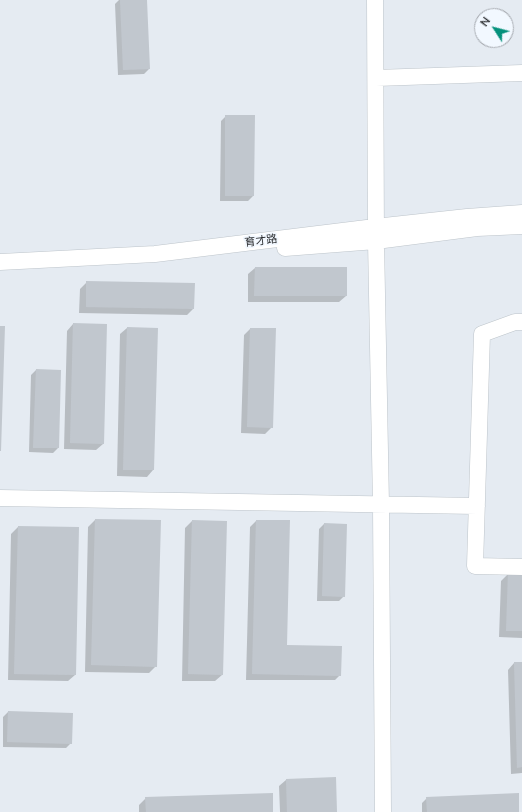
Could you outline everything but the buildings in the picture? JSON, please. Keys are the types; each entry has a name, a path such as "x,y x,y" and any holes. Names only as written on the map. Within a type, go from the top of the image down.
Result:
{"street":[{"path":"375,0 376,234 381,505 383,812"},
{"path":"376,78 522,73"},
{"name":"育才路","path":"0,262 155,254 376,234 467,217 522,213"},
{"path":"0,270 376,234 522,226"},
{"path":"522,322 515,322 482,334 475,566 522,567"},
{"path":"0,498 477,506"}]}
